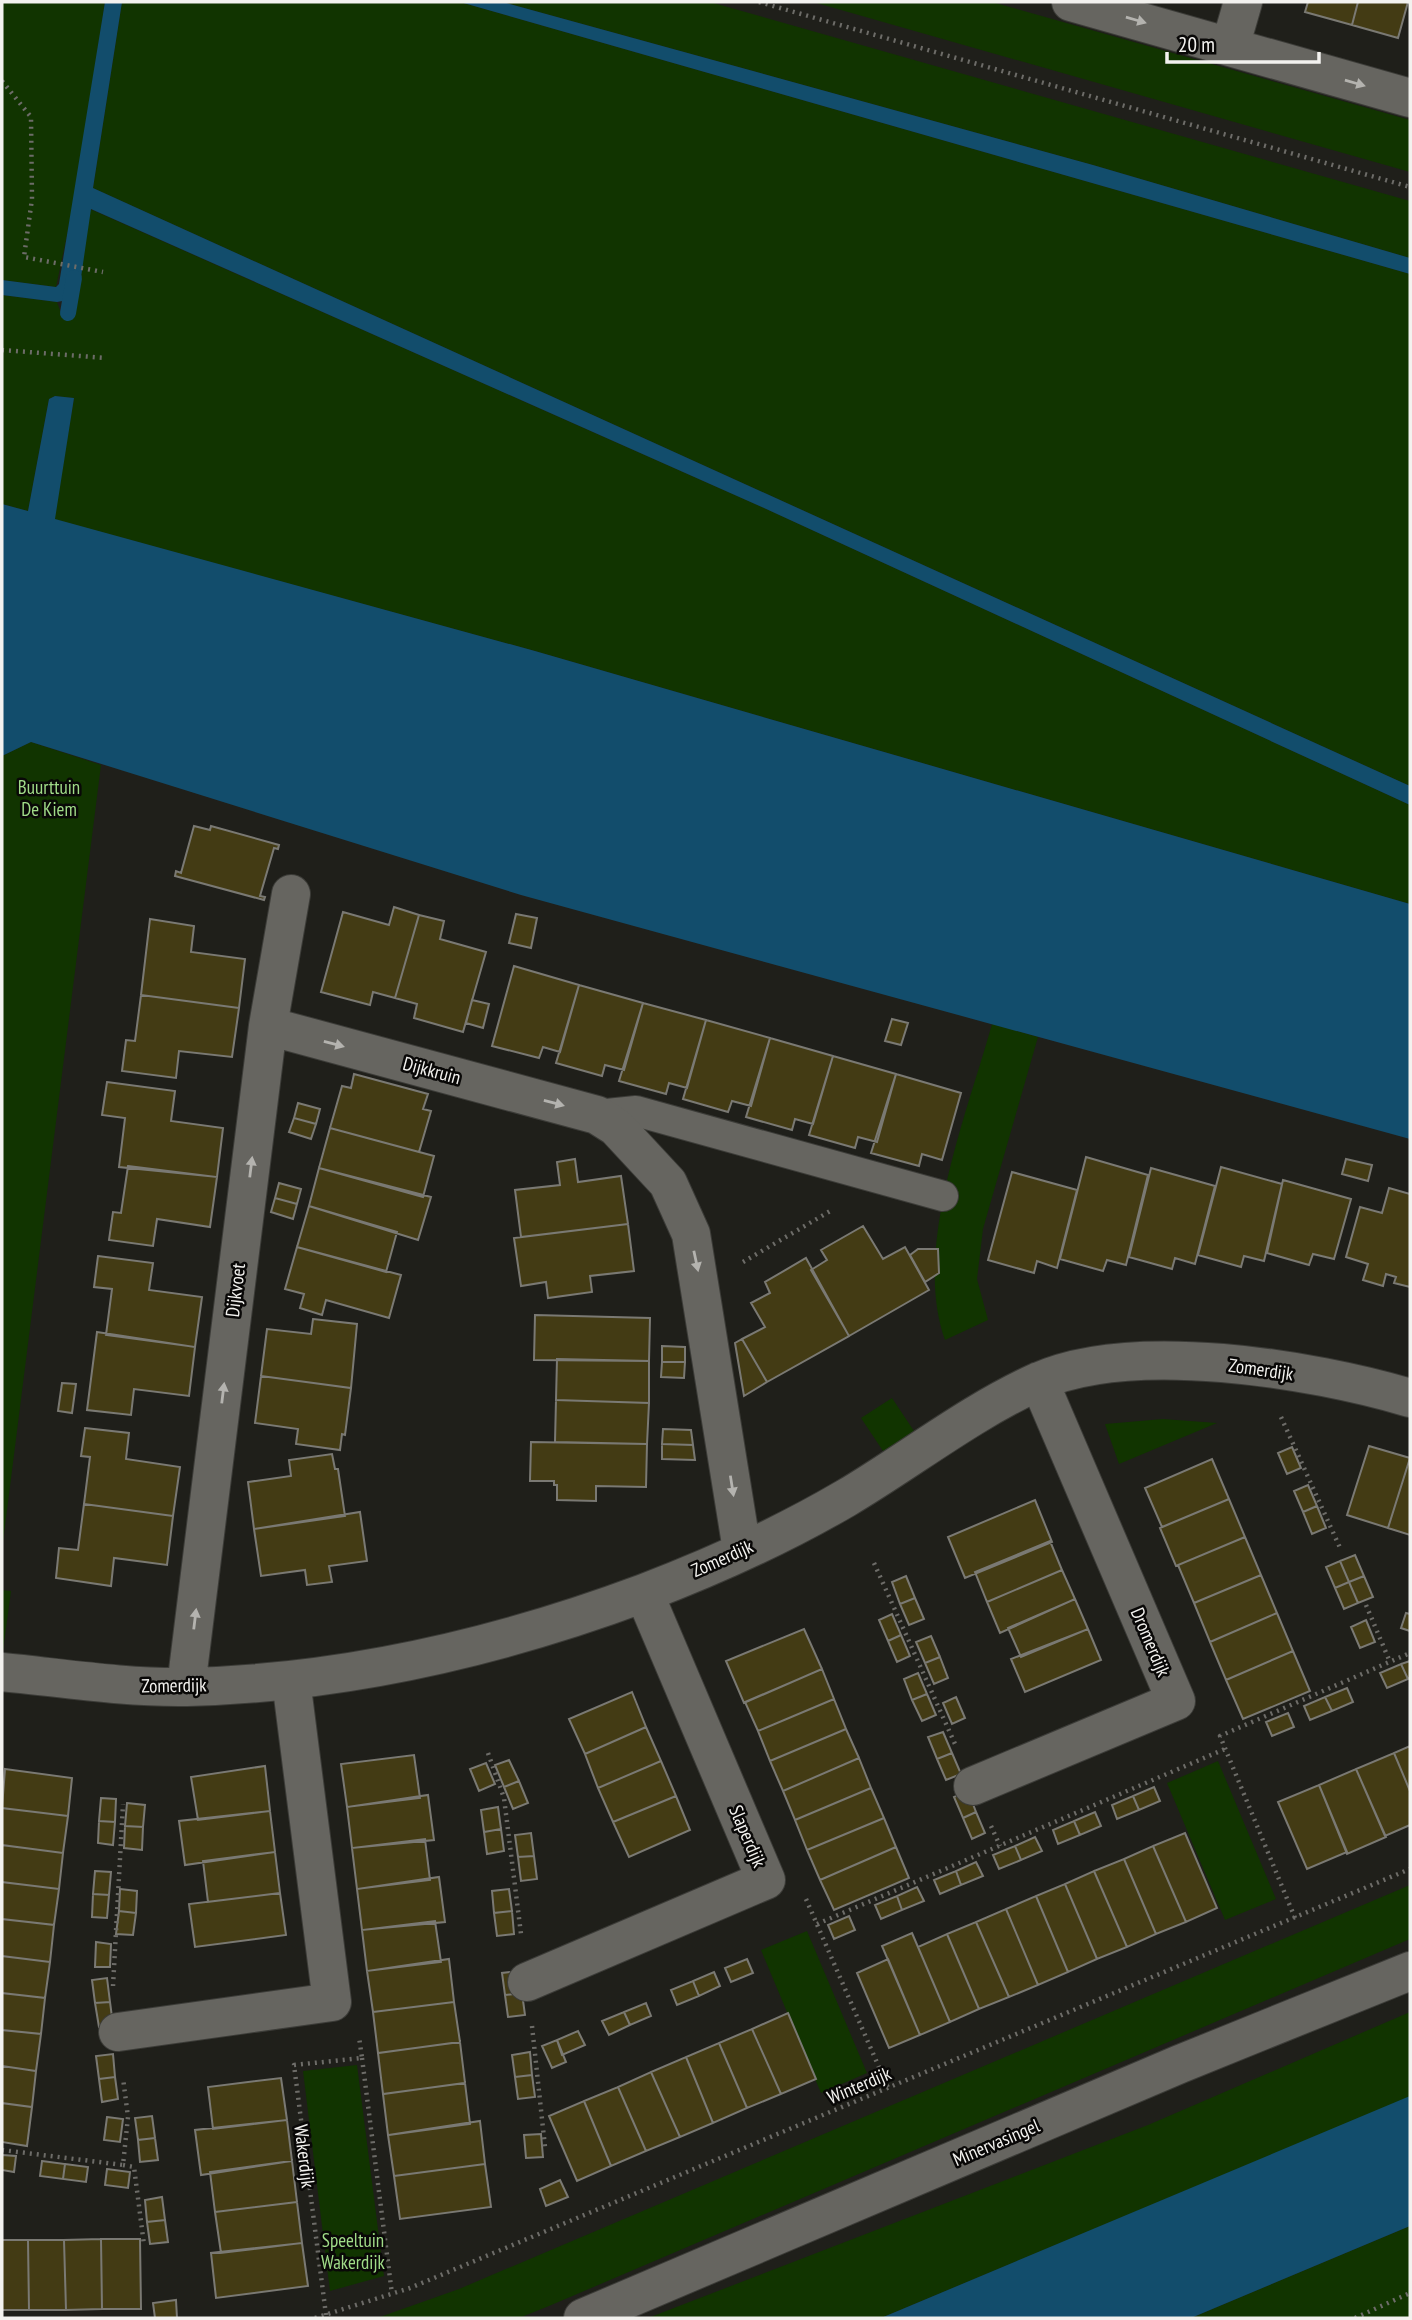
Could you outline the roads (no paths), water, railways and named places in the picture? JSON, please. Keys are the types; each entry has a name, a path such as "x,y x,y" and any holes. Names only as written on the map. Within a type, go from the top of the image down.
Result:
{"street":[{"path":"1071,2 1410,98"},
{"path":"1230,47 1243,2"},
{"name":"Dijkvoet","path":"186,1687 268,1026 291,894"},
{"name":"Dijkkruin","path":"268,1026 597,1115 616,1126 668,1183 691,1234 702,1287 742,1550"},
{"name":"Dijkkruin","path":"597,1115 636,1111 943,1196"},
{"name":"Zomerdijk","path":"2,1672 131,1686 186,1687 291,1680 469,1649 643,1593 742,1550 845,1499 942,1435 1039,1381 1090,1368 1152,1360 1242,1365 1410,1398"},
{"name":"Dromerdijk","path":"973,1786 1176,1701 1039,1381"},
{"name":"Slaperdijk","path":"527,1982 766,1880 643,1593"},
{"path":"118,2032 332,2002 291,1680"},
{"name":"Minervasingel","path":"583,2318 1180,2064 1410,1971"}],"water":[{"path":"105,2 122,2 93,188 1410,786 1410,805 764,508 91,209 78,298 57,302 2,295 2,280 56,287 59,284"},
{"path":"460,2 503,2 1093,165 1410,258 1410,274"},
{"path":"55,396 74,398 55,519 535,651 1410,904 1410,1139 521,895 31,742 2,756 2,504 28,511 49,399"},
{"path":"1410,2096 1410,2226 1191,2318 881,2318"}],"waterway":[{"path":"68,313 74,278"}],"park label":[{"name":"Buurttuin De Kiem","path":"49,798"},
{"name":"Speeltuin Wakerdijk","path":"353,2251"}]}
